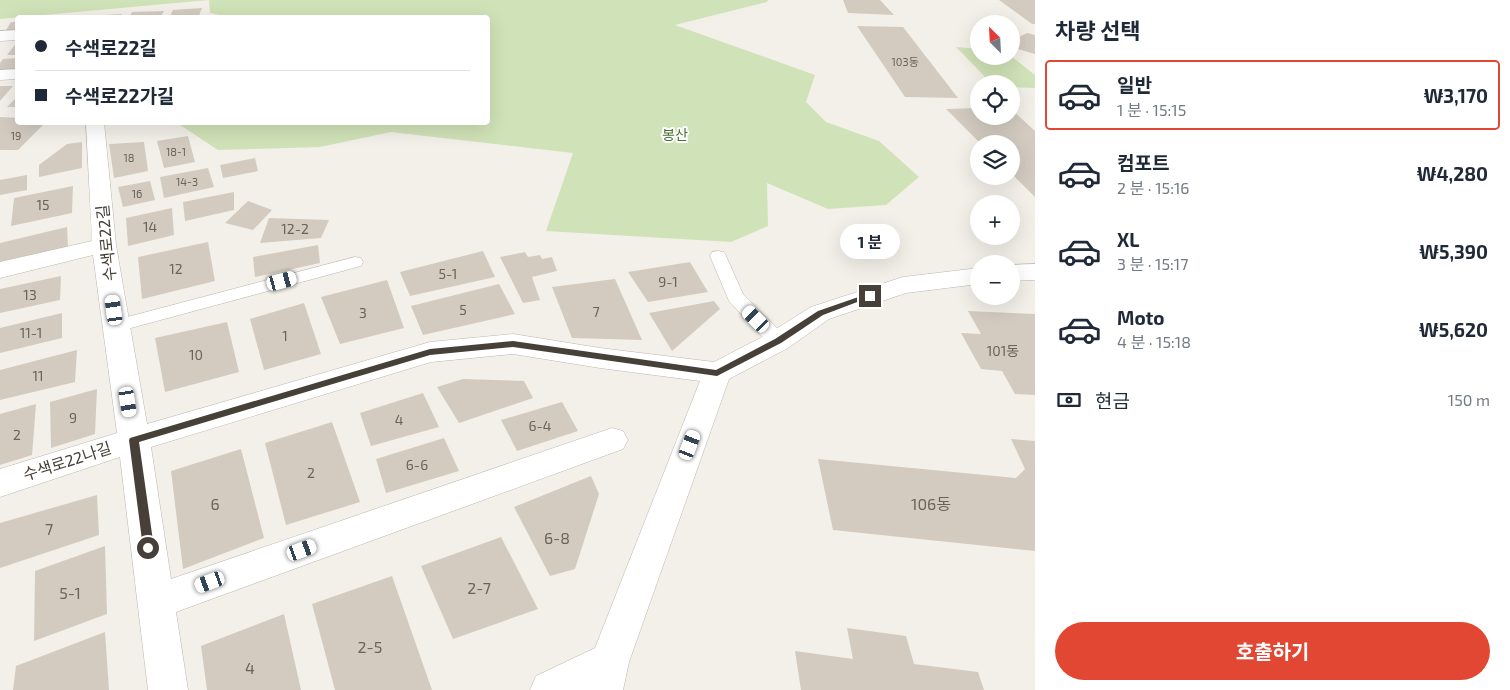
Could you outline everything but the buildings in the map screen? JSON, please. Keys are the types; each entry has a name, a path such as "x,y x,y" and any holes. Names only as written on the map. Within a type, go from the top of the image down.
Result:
{"street":[{"path":"0,36 15,35"},
{"path":"0,75 15,74"},
{"name":"수색로22길","path":"95,125 104,245 134,440 168,690"},
{"path":"0,270 104,245"},
{"path":"1020,273 1035,272"},
{"path":"550,690 606,676 717,373 778,341 820,313 903,285 970,277"},
{"name":"수색로22나길","path":"0,483 134,440 430,352 513,344 717,373"},
{"path":"156,602 612,440"}],"lane":[{"path":"718,256 734,297 778,341"},
{"path":"116,326 355,262"}],"green space":[{"path":"0,0 209,0 44,15 15,15 15,18 0,19"},
{"name":"봉산","path":"209,0 768,0 767,2 675,25 815,75 806,102 826,122 879,141 919,177 886,205 828,209 767,183 768,226 731,242 546,231 573,153 391,132 320,147 218,150 180,125 490,125 490,15 220,15 210,13"},
{"path":"956,47 970,48 970,61"},
{"path":"1020,63 1035,75 1035,88 1020,87 1020,75 983,75 974,65 1020,65"}],"route":[{"path":"148,548 134,440 430,352 513,344 600,358 717,373 778,341 820,313 870,296"}]}
